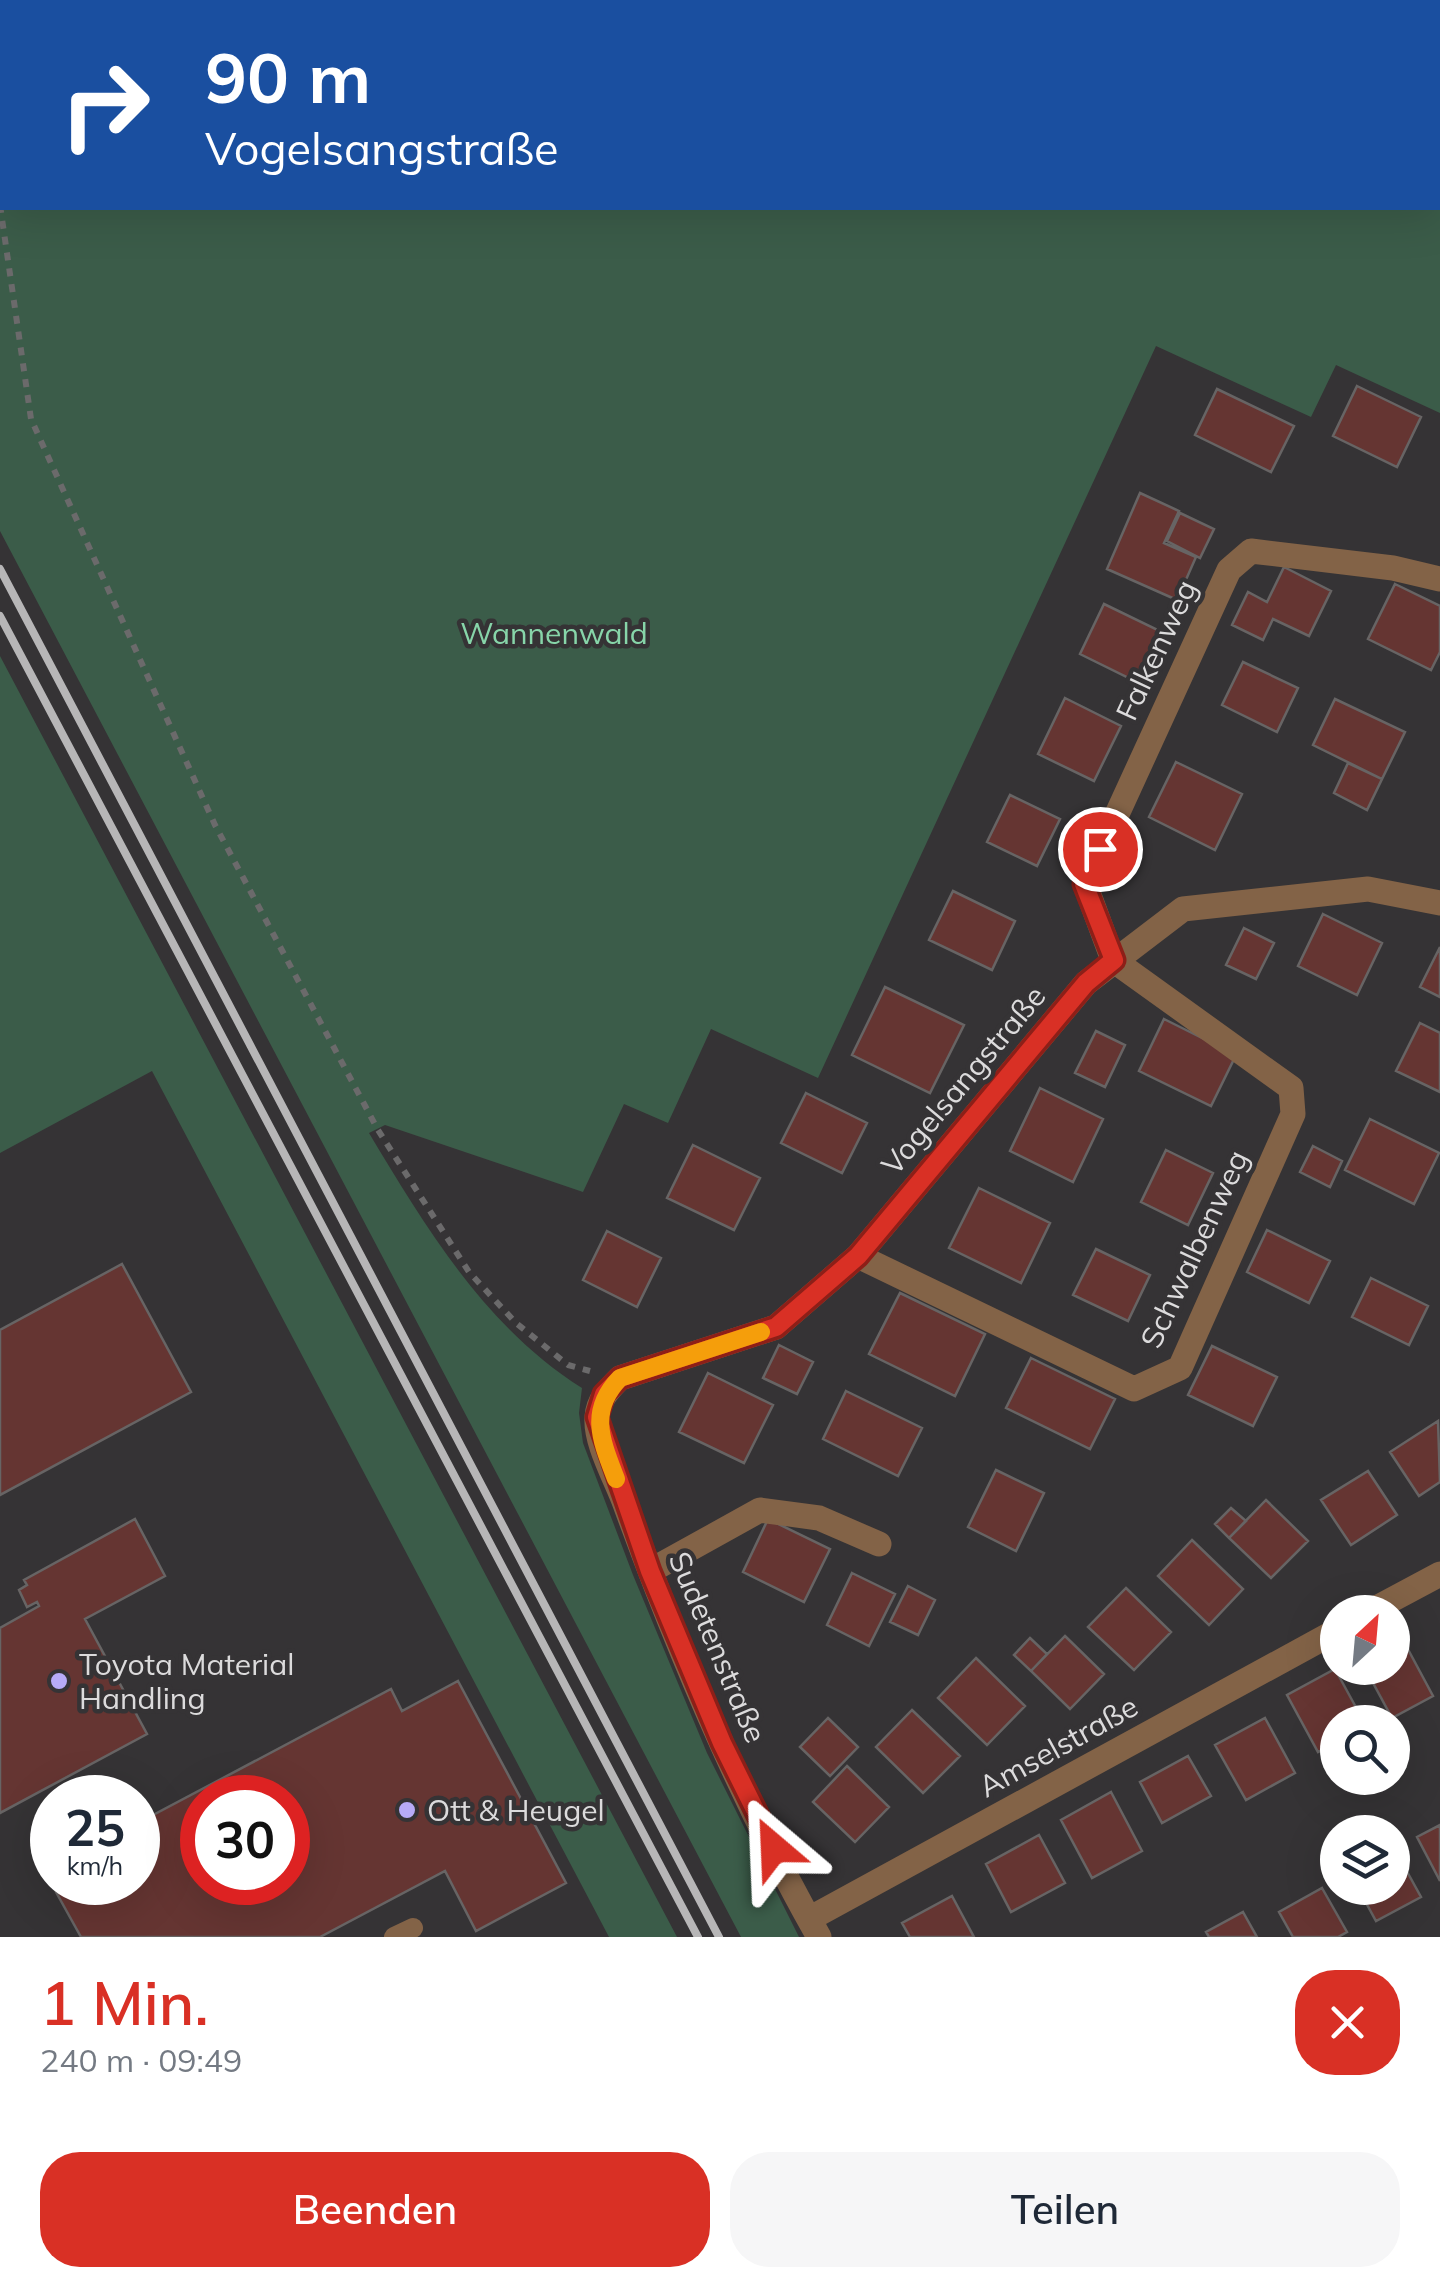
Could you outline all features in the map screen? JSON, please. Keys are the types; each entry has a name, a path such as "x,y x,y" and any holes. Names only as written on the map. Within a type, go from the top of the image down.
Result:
{"street":[{"name":"Falkenweg","path":"1114,960 1084,884 1229,570 1251,551 1393,568 1440,580"},
{"name":"Vogelsangstraße","path":"620,1378 776,1327 858,1256 1086,983 1183,909 1368,889 1440,903"},
{"name":"Schwalbenweg","path":"858,1256 1134,1389 1180,1368 1293,1114 1291,1088 1114,960"},
{"name":"Sudetenstraße","path":"620,1378 604,1394 597,1417 650,1571 722,1743 814,1928"},
{"path":"650,1571 760,1510 819,1518 879,1544"},
{"path":"1401,1595 1440,1574"},
{"name":"Amselstraße","path":"814,1928 1320,1640"}],"path":[{"path":"3,210 31,420 215,825 378,1130 469,1272 516,1323 568,1365 620,1378"}],"green space":[{"name":"Wannenwald","path":"0,210 1440,210 1440,413 1336,365 1311,417 1156,346 818,1078 711,1029 668,1123 624,1104 583,1192 385,1125 369,1133 436,1240 487,1306 548,1364 582,1388 579,1413 583,1443 633,1575 707,1753 799,1937 741,1937 0,531"},
{"path":"0,656 677,1937 609,1937 152,1071 0,1153"}],"building":[{"path":"1357,386 1421,417 1397,467 1333,436"},
{"path":"1217,389 1294,426 1271,472 1195,435"},
{"path":"1140,493 1179,511 1164,543 1196,557 1177,600 1107,569"},
{"path":"1180,513 1214,529 1200,558 1167,541"},
{"path":"1284,567 1331,591 1309,636 1273,619 1263,640 1232,625 1248,592 1267,602"},
{"path":"1395,584 1440,606 1440,652 1431,670 1368,639"},
{"path":"1104,604 1164,633 1139,683 1080,654"},
{"path":"1243,662 1298,688 1277,732 1222,705"},
{"path":"1065,698 1121,726 1094,781 1038,754"},
{"path":"1335,699 1405,732 1382,779 1313,745"},
{"path":"1176,762 1242,794 1215,850 1149,817"},
{"path":"1348,763 1382,779 1367,810 1334,793"},
{"path":"1010,795 1060,819 1037,866 987,842"},
{"path":"953,891 1015,921 992,970 929,940"},
{"path":"1323,914 1382,943 1357,995 1298,966"},
{"path":"1244,928 1274,943 1256,979 1226,965"},
{"path":"1440,947 1440,997 1420,987"},
{"path":"885,987 964,1025 930,1093 852,1055"},
{"path":"1164,1019 1236,1055 1211,1106 1139,1071"},
{"path":"1420,1023 1440,1033 1440,1092 1396,1071"},
{"path":"1096,1031 1125,1045 1105,1087 1075,1073"},
{"path":"1040,1088 1103,1119 1073,1182 1010,1151"},
{"path":"806,1093 867,1123 842,1173 781,1143"},
{"path":"1370,1119 1439,1153 1414,1204 1345,1170"},
{"path":"693,1145 760,1178 734,1230 667,1198"},
{"path":"1313,1146 1342,1161 1330,1187 1300,1172"},
{"path":"1166,1150 1213,1173 1188,1225 1141,1202"},
{"path":"979,1188 1050,1223 1021,1283 949,1248"},
{"path":"1267,1230 1330,1261 1309,1303 1247,1272"},
{"path":"607,1231 661,1258 637,1307 583,1280"},
{"path":"1096,1249 1150,1275 1128,1321 1073,1295"},
{"path":"122,1264 191,1392 0,1495 0,1330"},
{"path":"1371,1278 1428,1306 1409,1345 1352,1317"},
{"path":"900,1293 985,1334 955,1396 869,1354"},
{"path":"779,1345 813,1362 797,1394 763,1378"},
{"path":"1212,1346 1277,1377 1253,1426 1188,1395"},
{"path":"1031,1358 1115,1399 1090,1449 1006,1408"},
{"path":"708,1373 773,1405 744,1463 679,1432"},
{"path":"846,1391 922,1428 898,1476 823,1439"},
{"path":"1438,1421 1440,1482 1419,1496 1390,1452"},
{"path":"996,1470 1044,1493 1016,1551 968,1527"},
{"path":"1368,1471 1397,1515 1351,1545 1321,1500"},
{"path":"1266,1500 1308,1541 1271,1578 1229,1538"},
{"path":"1231,1508 1246,1521 1229,1538 1215,1524"},
{"name":"Toyota Material Handling","path":"135,1519 165,1576 85,1619 147,1734 71,1775 30,1775 30,1797 0,1813 0,1628 39,1606 37,1602 27,1607 19,1590 27,1585 24,1580"},
{"path":"768,1519 830,1549 804,1602 743,1572"},
{"path":"1192,1540 1243,1589 1209,1625 1158,1576"},
{"path":"852,1573 895,1594 869,1646 827,1625"},
{"path":"908,1586 935,1600 918,1635 890,1622"},
{"path":"1126,1588 1171,1632 1134,1670 1088,1627"},
{"path":"1065,1636 1104,1674 1070,1709 1031,1671"},
{"path":"1030,1638 1047,1654 1031,1671 1014,1655"},
{"path":"1410,1653 1433,1696 1410,1708 1410,1705 1385,1705 1374,1685 1410,1685"},
{"path":"976,1658 1025,1706 987,1745 938,1698"},
{"path":"1320,1677 1320,1685 1344,1685 1355,1705 1320,1705 1318,1752 1287,1695"},
{"name":"Ott & Heugel","path":"458,1681 566,1883 476,1931 445,1871 320,1937 81,1937 63,1905 160,1905 160,1811 180,1801 180,1905 310,1905 310,1775 229,1775 391,1689 402,1711"},
{"path":"912,1710 960,1756 923,1793 876,1747"},
{"path":"828,1718 858,1747 830,1776 800,1747"},
{"path":"1265,1718 1295,1773 1246,1800 1215,1745"},
{"path":"1188,1756 1211,1796 1162,1823 1140,1782"},
{"path":"847,1766 889,1807 855,1842 813,1802"},
{"path":"1111,1792 1142,1851 1092,1878 1061,1820"},
{"path":"1440,1825 1440,1881 1417,1837"},
{"path":"1039,1835 1065,1883 1011,1912 986,1864"},
{"path":"1410,1877 1421,1897 1410,1903"},
{"path":"1320,1889 1320,1905 1332,1905 1347,1932 1338,1937 1293,1937 1279,1912"},
{"path":"952,1896 974,1937 910,1937 902,1923"},
{"path":"1367,1905 1406,1905 1376,1921"},
{"path":"1243,1912 1257,1937 1209,1937 1206,1932"}],"railway":[{"path":"0,569 719,1937"},
{"path":"0,616 698,1937"}],"slow traffic":[{"path":"616,1479 597,1417 604,1394 620,1378 761,1332"}],"place":[{"name":"Toyota Material Handling","path":"59,1681"},
{"name":"Ott & Heugel","path":"407,1810"}],"route":[{"path":"774,1848 722,1743 650,1571 602,1440 597,1417 604,1394 620,1378 776,1327 858,1256 1086,983 1114,960 1084,884 1100,849"}]}
